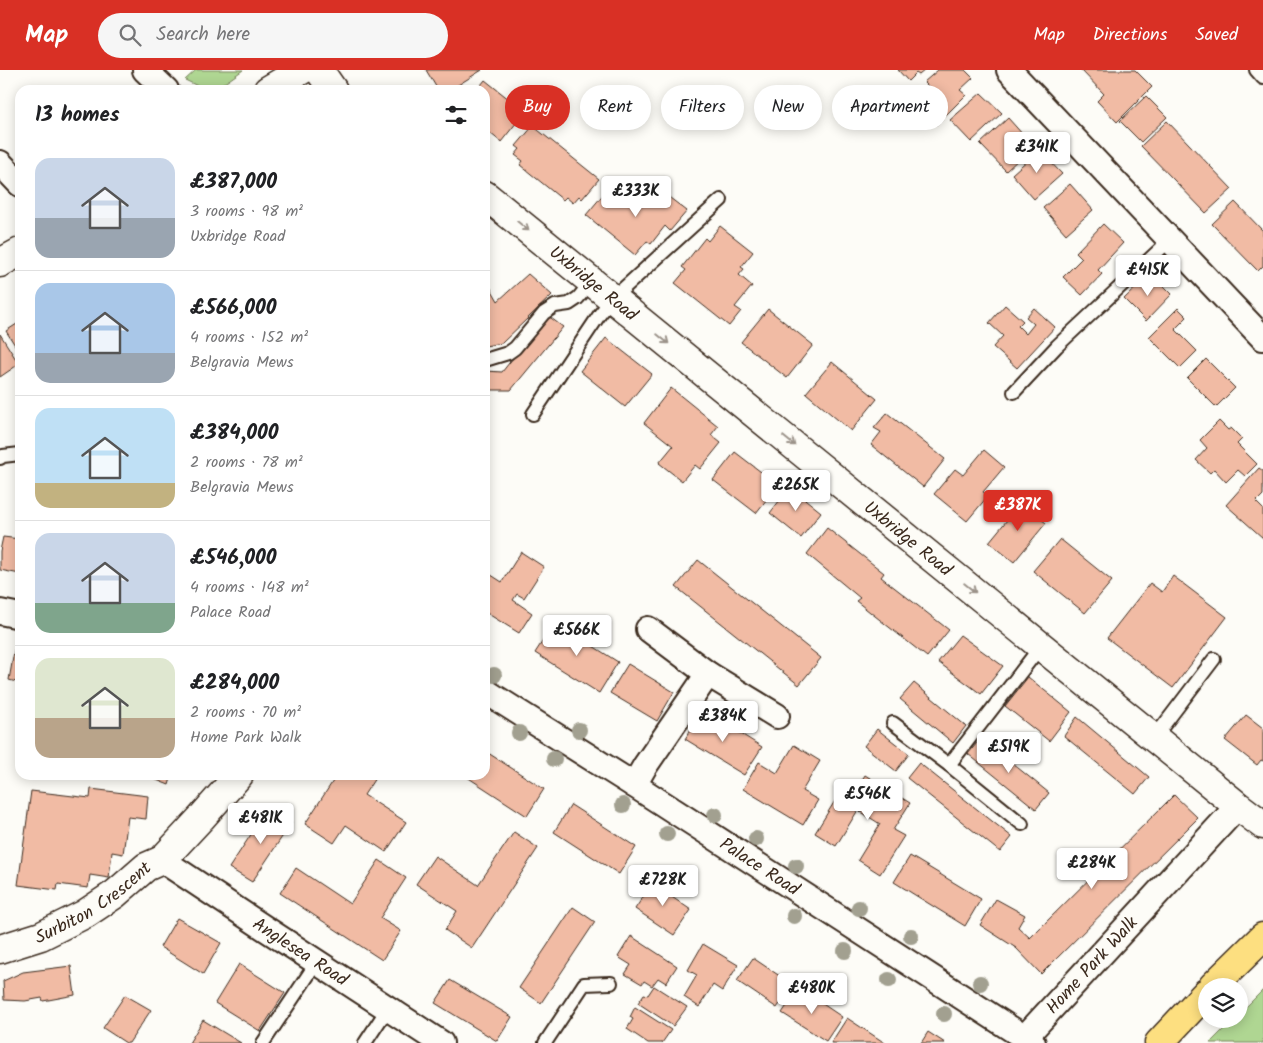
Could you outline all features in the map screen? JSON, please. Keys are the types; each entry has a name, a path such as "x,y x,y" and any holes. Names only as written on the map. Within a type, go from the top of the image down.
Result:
{"main road":[{"path":"1221,978 1263,937"},
{"path":"1159,1043 1198,1002"}],"street":[{"path":"145,70 161,85"},
{"path":"276,85 302,70"},
{"path":"319,70 330,85"},
{"path":"1009,70 1263,338"},
{"path":"0,163 15,179"},
{"name":"Uxbridge Road","path":"490,199 1263,825"},
{"path":"0,262 15,254"},
{"path":"0,612 15,615"},
{"path":"648,629 708,674 777,716"},
{"path":"634,785 708,674"},
{"name":"Palace Road","path":"490,695 634,785 1029,1040"},
{"name":"Surbiton Crescent","path":"0,948 41,936 84,914 115,894 146,867 162,860 235,780"},
{"name":"Home Park Walk","path":"1029,1040 1238,806"},
{"name":"Anglesea Road","path":"162,860 441,1043"}],"lane":[{"path":"1256,70 1263,78"},
{"path":"533,414 600,314 613,298 721,200"},
{"path":"1014,392 1057,346 1170,240"},
{"path":"490,358 508,353 515,348 544,313 556,306 569,304 578,298 592,281"},
{"path":"0,458 15,455"},
{"path":"949,765 1041,646"},
{"path":"1154,738 1214,659"},
{"path":"894,723 1022,824"},
{"path":"263,1043 317,962"},
{"path":"545,1043 584,984 611,983"},
{"path":"365,1043 388,1008"}],"green space":[{"path":"196,70 243,70 218,85 196,85 185,80"},
{"path":"1263,990 1263,1043 1210,1043 1225,1028 1248,1028 1248,1005"}],"building":[{"path":"426,70 482,70 458,85 435,85"},
{"path":"898,70 925,70 919,75 916,73 908,81"},
{"path":"938,70 965,70 973,78 960,90 966,95 948,113 948,85 927,85 924,82"},
{"path":"1081,70 1135,70 1152,87 1117,122 1097,101 1104,94"},
{"path":"485,80 505,96 505,130 511,130 501,142 490,133 490,85 481,85"},
{"path":"981,93 1002,113 971,142 950,120"},
{"path":"1146,96 1167,117 1141,142 1120,121"},
{"path":"1008,118 1033,146 1006,171 980,144"},
{"path":"1167,121 1232,189 1206,213 1141,146"},
{"path":"530,130 538,130 599,179 582,199 579,196 573,203 566,197 563,200 520,165 523,161 515,155 520,149 516,146"},
{"path":"1039,150 1062,174 1034,199 1012,174"},
{"path":"1070,184 1093,210 1066,234 1043,208"},
{"path":"657,188 687,211 670,231 665,226 651,244 647,241 635,255 586,215 607,190 614,196 619,189 634,202 637,198 644,203"},
{"path":"1235,202 1263,231 1263,266 1258,271 1212,224"},
{"path":"1103,224 1123,243 1098,270 1102,274 1082,295 1063,277 1082,258 1076,252"},
{"path":"720,226 753,252 741,267 744,269 739,275 752,286 735,307 741,311 729,326 675,283 686,270 682,267 705,238 708,241"},
{"path":"1151,273 1172,294 1146,321 1124,299"},
{"path":"528,274 552,295 502,343 490,345 490,287 498,301"},
{"path":"1005,305 1023,321 1018,326 1026,334 1034,324 1026,317 1034,308 1055,327 1017,368 993,347 1003,336 989,323"},
{"path":"1178,308 1187,317 1175,329 1197,351 1180,368 1149,337"},
{"path":"768,309 813,345 787,378 741,342"},
{"path":"547,315 563,327 511,390 490,390 490,371 502,372"},
{"path":"15,325 15,345 6,331"},
{"path":"0,334 15,358 15,367 0,377"},
{"path":"606,338 652,374 625,407 580,371"},
{"path":"1206,359 1235,388 1216,407 1187,378"},
{"path":"832,362 877,399 851,431 806,393"},
{"path":"671,388 718,426 711,435 721,443 700,469 695,465 682,481 659,463 673,446 644,423"},
{"path":"887,413 945,459 923,487 871,445 881,432 874,428"},
{"path":"1219,421 1228,430 1231,428 1242,439 1237,444 1257,464 1245,476 1238,470 1226,482 1214,469 1210,473 1196,460 1207,448 1200,440"},
{"path":"984,450 1004,467 983,492 988,496 967,521 934,494 955,469 963,475"},
{"path":"735,452 778,485 756,513 713,480"},
{"path":"1259,468 1263,471 1263,495 1256,502 1263,509 1263,538 1226,505"},
{"path":"790,487 821,512 801,538 770,513"},
{"path":"1021,503 1046,523 1014,562 989,542"},
{"path":"827,528 884,573 881,577 949,630 927,657 856,601 860,598 807,554"},
{"path":"3,537 15,538 15,573 0,570 0,551"},
{"path":"1060,539 1112,581 1085,613 1033,571"},
{"path":"521,552 544,567 524,598 517,594 513,600 532,613 519,633 490,615 490,574 502,582"},
{"path":"698,560 821,658 799,685 676,587"},
{"path":"1173,576 1227,617 1173,688 1107,638 1150,583 1162,592"},
{"path":"555,622 618,662 599,693 535,653"},
{"path":"960,635 1003,666 981,694 938,662"},
{"path":"15,646 15,682 9,680"},
{"path":"628,664 674,692 657,721 610,693"},
{"path":"1028,677 1071,712 1049,741 1005,706"},
{"path":"914,683 966,726 953,743 900,699"},
{"path":"703,710 762,747 744,775 685,739"},
{"path":"1246,715 1263,728 1263,761 1261,760 1257,765 1225,740"},
{"path":"1077,717 1149,777 1135,794 1064,736"},
{"path":"877,729 909,754 896,771 864,746"},
{"path":"981,738 1049,793 1036,809 968,754"},
{"path":"794,745 820,761 802,791 818,800 803,825 743,789 759,762 777,773"},
{"path":"490,754 544,789 527,816 472,780 490,780"},
{"path":"919,763 1012,837 1000,852 907,778"},
{"path":"865,775 910,803 893,830 904,836 880,874 858,860 880,824 858,810 836,846 815,833 838,796 848,802"},
{"path":"156,780 170,780 169,785"},
{"path":"334,780 374,780 364,795 406,822 386,852 346,825 334,843 305,824"},
{"path":"91,789 148,796 146,819 128,817 123,854 112,852 109,878 90,875 88,888 58,884 57,890 18,885 31,791 90,798"},
{"path":"1174,795 1198,818 1041,974 1016,948 980,925 996,899 1025,915 1018,927 1030,938"},
{"path":"571,805 636,847 619,874 554,832"},
{"path":"269,807 292,822 252,882 229,868"},
{"path":"514,832 538,848 472,948 445,930 457,911 416,884 435,856 478,885"},
{"path":"910,856 981,899 965,926 894,882"},
{"path":"379,860 406,878 380,918 401,931 382,960 280,893 296,868 350,904"},
{"path":"657,876 671,885 666,893 691,910 674,935 635,909"},
{"path":"573,907 595,922 541,1003 519,988"},
{"path":"177,918 221,943 203,974 160,947"},
{"path":"631,936 677,966 666,983 658,978 652,986 644,981 642,984 625,974 631,965 618,957"},
{"path":"703,944 738,965 722,991 713,985 699,1007 684,997 697,975 688,970"},
{"path":"753,958 793,985 777,1008 737,981"},
{"path":"239,964 285,993 260,1031 215,1003"},
{"path":"71,966 75,995 43,1001 42,998 25,1001 4,1000 3,981 23,972"},
{"path":"450,980 512,1017 497,1041 435,1003"},
{"path":"654,986 687,1007 673,1026 638,1003 644,994 648,995"},
{"path":"799,988 842,1017 826,1041 782,1013"},
{"path":"125,995 151,1010 129,1043 103,1028"},
{"path":"635,1007 671,1030 662,1043 648,1043 627,1029 633,1019 630,1017"},
{"path":"847,1018 885,1043 831,1043"},
{"path":"203,1020 241,1043 189,1043"},
{"path":"928,1032 945,1043 921,1043"}]}
